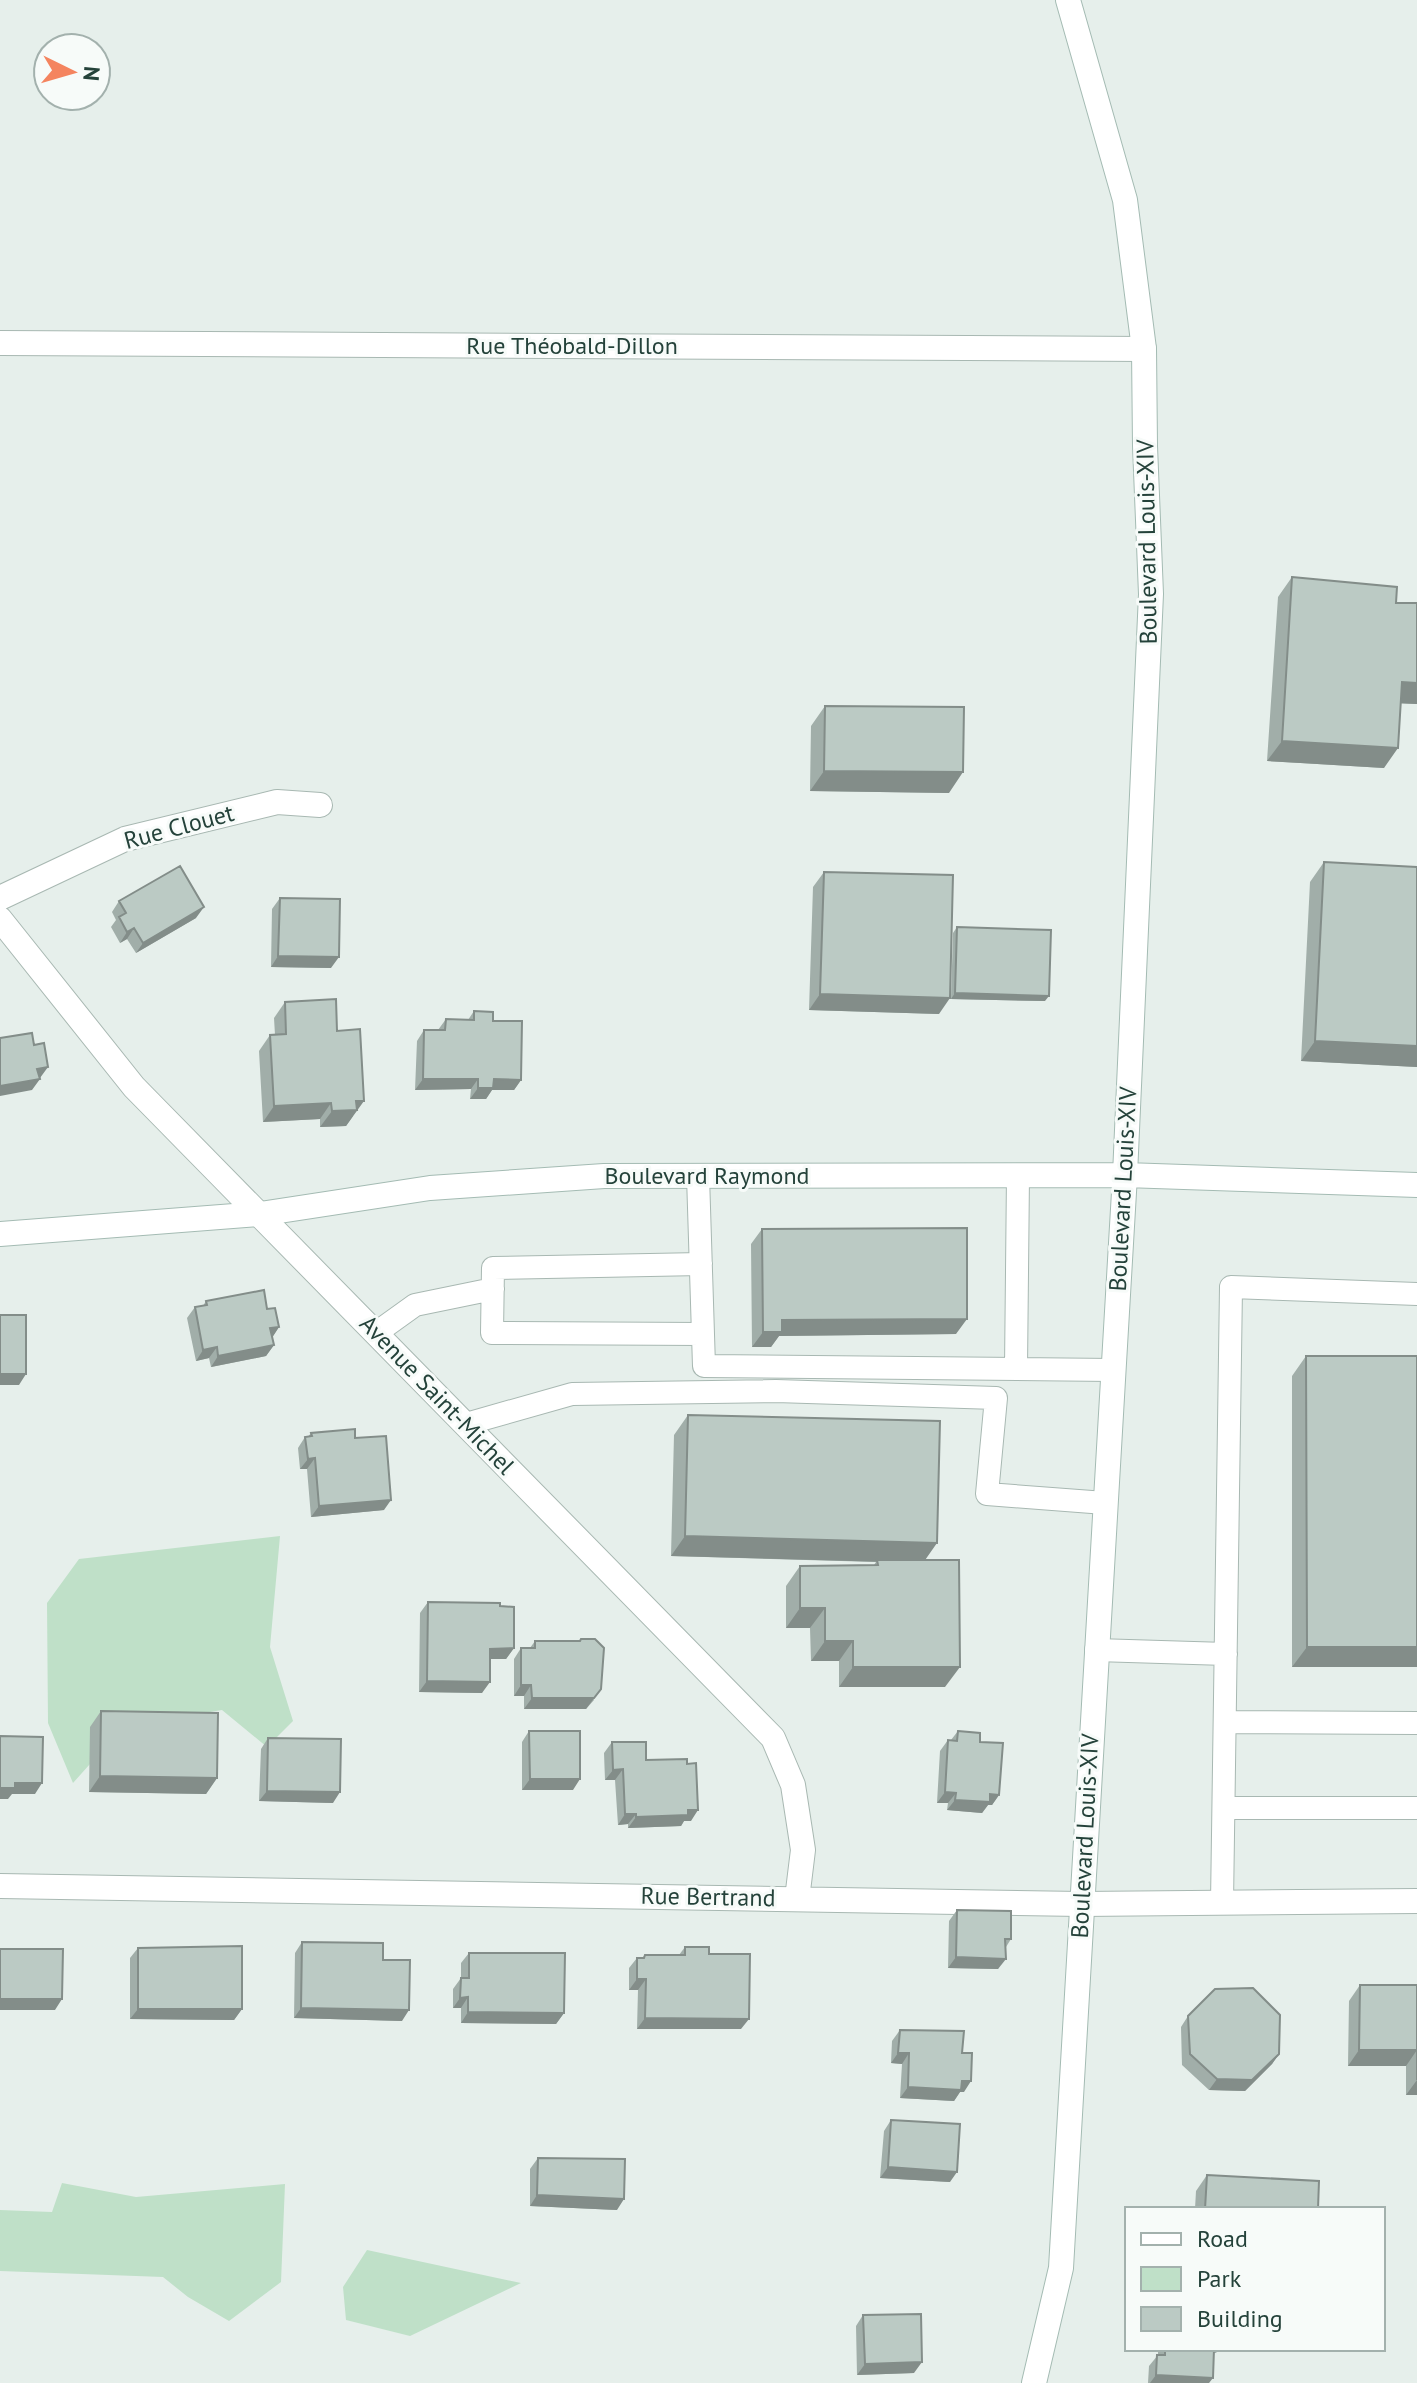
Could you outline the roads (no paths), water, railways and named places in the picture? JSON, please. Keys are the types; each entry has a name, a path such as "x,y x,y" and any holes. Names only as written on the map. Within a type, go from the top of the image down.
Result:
{"street":[{"name":"Boulevard Louis-XIV","path":"1034,2383 1061,2268 1125,1175 1151,594 1144,349 1125,200 1068,0"},
{"name":"Rue Théobald-Dillon","path":"0,343 1144,349"},
{"name":"Rue Clouet","path":"0,898 125,839 277,802 320,805"},
{"name":"Avenue Saint-Michel","path":"0,919 134,1087 773,1738 793,1785 803,1850 797,1899"},
{"name":"Boulevard Raymond","path":"0,1234 260,1214 430,1188 604,1176 1125,1175 1417,1185"},
{"name":"Rue Bertrand","path":"0,1886 1081,1904 1417,1901"}],"lane":[{"path":"1016,1369 1018,1175"},
{"path":"698,1176 704,1366 1113,1370"},
{"path":"701,1264 493,1268 492,1333 703,1334"},
{"path":"1222,1903 1231,1287 1417,1294"},
{"path":"376,1333 415,1305 493,1289"},
{"path":"466,1424 572,1394 776,1391 996,1398 987,1494 1105,1503"},
{"path":"1096,1650 1226,1654"},
{"path":"1225,1722 1417,1723"},
{"path":"1224,1808 1417,1808"}]}
